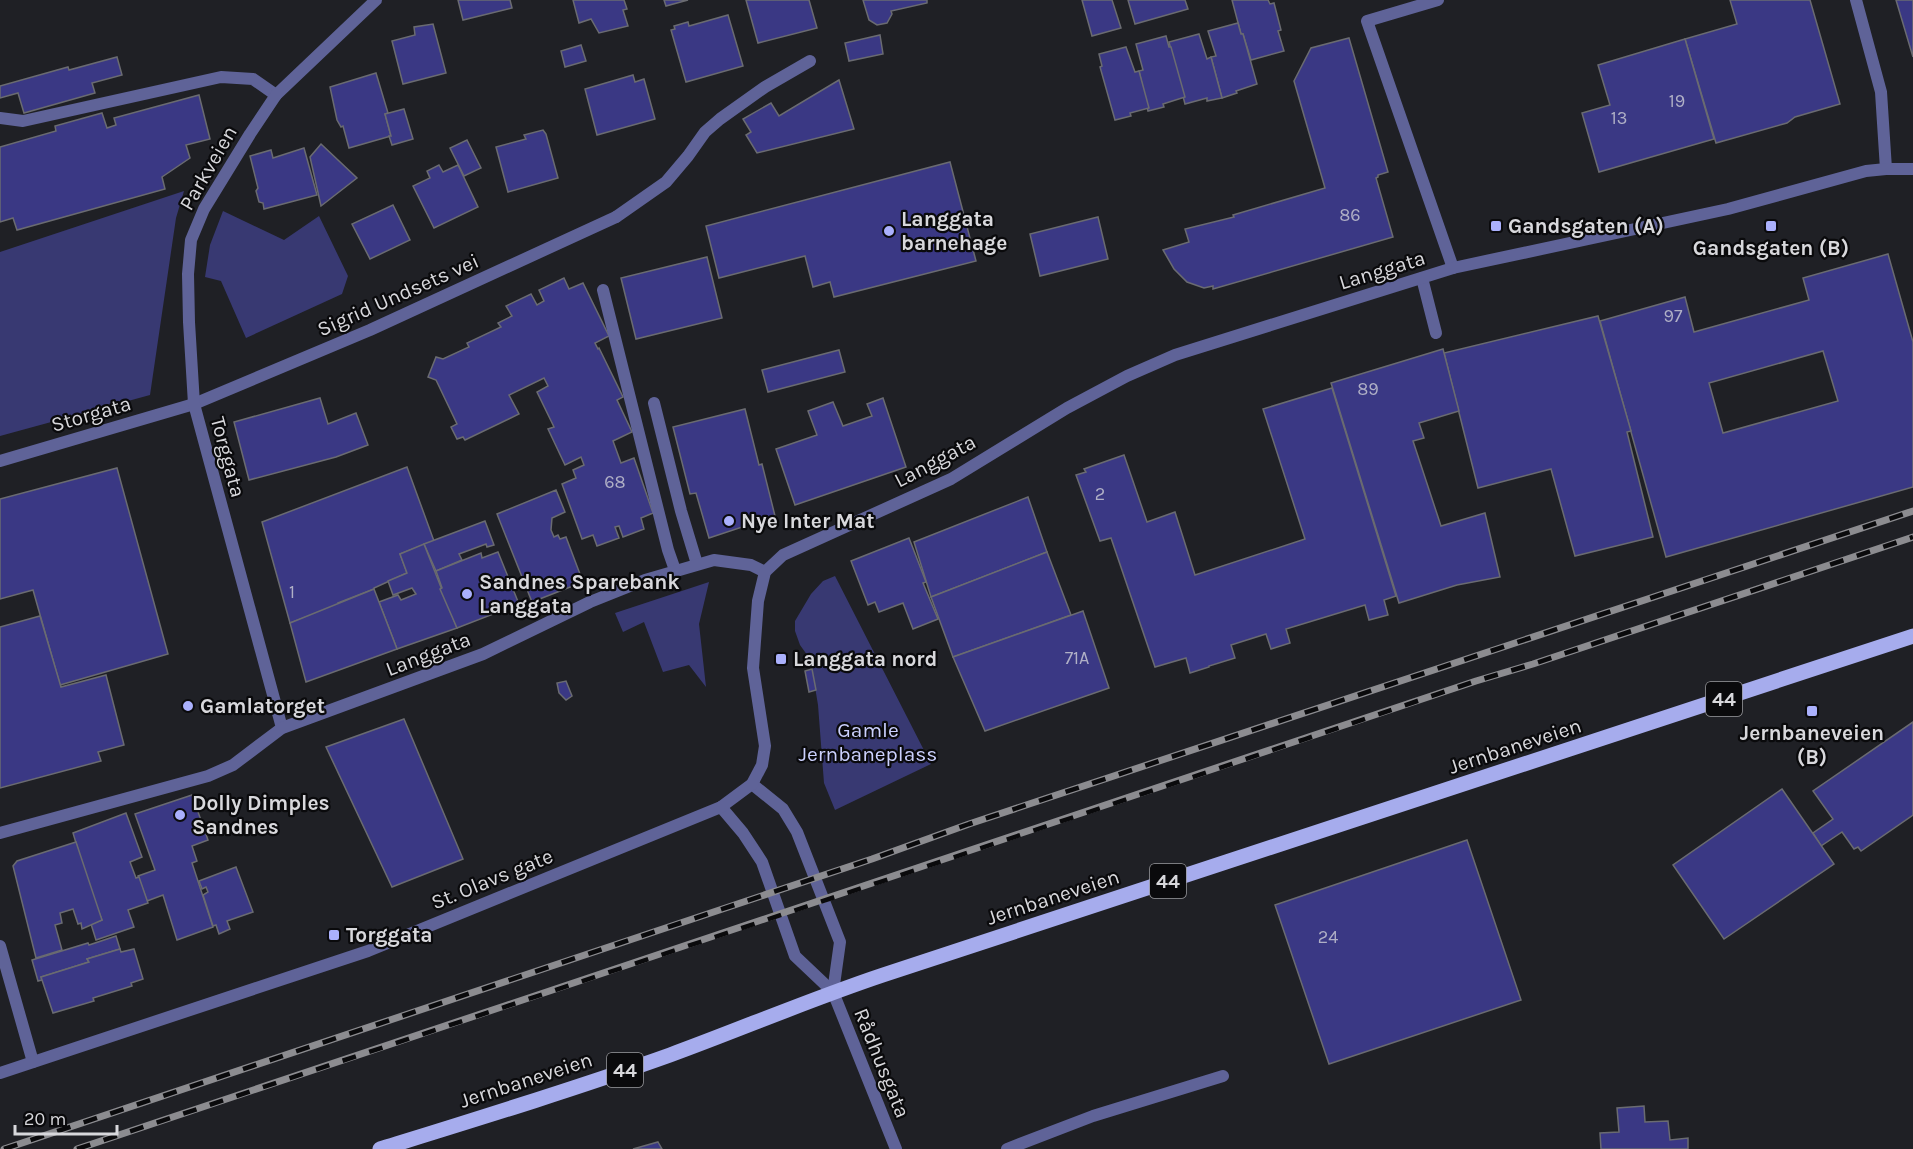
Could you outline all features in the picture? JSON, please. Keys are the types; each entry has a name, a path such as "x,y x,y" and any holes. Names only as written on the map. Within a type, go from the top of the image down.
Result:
{"main road":[{"name":"Jernbaneveien","path":"380,1149 417,1144 668,1056 833,992 1913,636"}],"street":[{"name":"Parkveien","path":"194,404 188,274 190,240 204,209 276,95 376,0"},
{"path":"1438,0 1367,21 1453,268"},
{"path":"1856,0 1881,92 1886,169"},
{"name":"Sigrid Undsets vei","path":"194,404 370,330 615,217 666,182 712,126 765,87 810,61"},
{"path":"0,118 23,121 221,77 252,79 276,95"},
{"name":"Langgata","path":"0,833 208,776 233,765 282,728 446,669 483,654 590,602 675,570 714,561 726,561 751,565 765,572 783,555 951,479 1052,417 1127,376 1175,355 1453,268 1706,214 1849,175 1886,169 1913,170"},
{"path":"1422,278 1436,333"},
{"path":"603,290 675,570"},
{"path":"654,403 697,564"},
{"name":"Storgata","path":"0,461 194,404"},
{"name":"Torggata","path":"194,404 282,728"},
{"path":"765,572 758,601 753,668 765,746 762,765 752,784 783,809 797,832 840,942 833,992"},
{"name":"St. Olavs gate","path":"0,1073 368,951 722,807 752,784"},
{"path":"722,807 762,862 795,956 833,992"},
{"path":"0,946 33,1062"},
{"name":"Rådhusgata","path":"833,992 896,1149"},
{"path":"1007,1149 1093,1116 1223,1076"}],"green space":[{"path":"184,191 176,218 150,395 0,436 0,252"},
{"path":"223,211 284,240 319,216 348,276 342,294 246,338 221,281 205,277 210,245"},
{"name":"Gamle Jernbaneplass","path":"835,576 931,764 835,810 824,783 818,705 810,659 800,645 795,631 795,621 811,594 823,581"},
{"path":"709,582 699,624 706,687 689,665 663,672 644,622 623,632 615,613"}],"building":[{"path":"458,0 510,0 512,8 463,20"},
{"path":"573,0 624,0 627,9 623,10 628,26 599,33 591,19 579,23"},
{"path":"664,0 688,0 666,6"},
{"path":"746,0 809,0 817,28 758,43"},
{"path":"863,0 927,0 927,3 891,11 892,14 887,23 877,25 869,20"},
{"path":"1082,0 1112,0 1121,28 1092,36"},
{"path":"1128,0 1185,0 1188,9 1135,24"},
{"path":"1232,0 1268,0 1270,4 1274,3 1284,51 1251,60"},
{"path":"1730,0 1810,0 1840,104 1795,117 1787,123 1716,143 1685,39 1737,24"},
{"path":"1896,0 1913,0 1913,57"},
{"path":"728,15 743,66 686,82 671,30 675,29 674,26 688,22 689,26"},
{"path":"1238,23 1257,84 1222,98 1211,57 1216,56 1208,31"},
{"path":"433,24 446,73 403,84 392,41 415,35 414,27"},
{"path":"1199,34 1207,59 1211,57 1222,98 1207,101 1207,98 1185,104 1169,42"},
{"path":"880,35 883,54 849,61 845,43"},
{"path":"1166,36 1185,97 1163,104 1164,107 1148,111 1139,71 1143,70 1136,44"},
{"path":"1349,38 1388,172 1376,178 1393,237 1213,289 1213,286 1204,288 1187,282 1174,269 1163,250 1189,242 1185,229 1234,217 1233,215 1325,188 1294,81 1311,48"},
{"path":"1685,39 1714,139 1599,172 1582,113 1610,105 1598,65"},
{"path":"581,45 586,61 565,67 561,51"},
{"path":"1126,47 1135,72 1139,71 1149,108 1115,120 1100,67 1102,66 1099,54"},
{"path":"117,57 122,75 92,83 95,93 24,113 18,93 0,98 0,86 68,67 69,70"},
{"path":"376,73 388,113 385,114 391,136 349,148 343,126 341,127 337,120 330,87"},
{"path":"633,75 635,82 644,79 655,119 597,135 585,89"},
{"path":"839,80 854,129 757,153 746,135 751,132 743,119 771,103 779,116"},
{"path":"199,95 210,139 186,145 190,158 162,177 165,189 17,230 13,218 0,222 0,147 56,131 55,126 102,113 107,128 116,125 114,118"},
{"path":"404,109 413,139 392,145 385,114"},
{"path":"543,130 558,178 508,192 496,147 526,139 524,135"},
{"path":"467,140 481,168 464,176 450,148"},
{"path":"321,144 357,178 321,206 310,157"},
{"path":"304,148 317,195 264,209 256,191 258,188 250,156 271,150 273,158"},
{"path":"950,162 976,261 834,297 830,282 813,287 805,256 719,278 706,226"},
{"path":"439,165 443,172 458,165 478,207 434,228 413,186 430,178 427,171"},
{"path":"393,205 410,240 370,259 352,224"},
{"path":"1098,217 1108,259 1040,276 1030,234"},
{"path":"1888,254 1913,342 1913,487 1666,557 1600,321 1685,297 1694,332 1809,300 1803,278","holes":["1823,351 1838,401 1723,433 1709,383"]},
{"path":"707,257 722,318 636,339 621,278"},
{"path":"564,278 569,289 583,283 609,336 595,343 623,397 617,400 632,432 613,441 621,463 634,458 653,513 641,518 644,529 623,537 619,526 615,527 619,538 597,546 593,535 582,539 562,484 576,478 573,470 584,465 581,457 565,465 548,429 554,427 537,392 548,386 544,378 509,395 519,414 465,440 463,437 457,439 451,427 457,424 436,380 428,377 436,357 443,359 469,347 467,343 501,327 498,323 512,316 506,306 531,294 537,305 544,301 539,290"},
{"path":"1598,316 1631,431 1627,432 1653,537 1575,556 1551,469 1478,488 1444,353"},
{"path":"1443,349 1459,411 1419,423 1424,438 1413,441 1441,526 1485,513 1500,577 1457,585 1399,603 1331,383"},
{"path":"839,350 845,372 768,392 762,370"},
{"path":"1332,388 1396,596 1384,600 1388,615 1369,620 1365,605 1286,629 1290,643 1271,649 1266,634 1231,645 1235,658 1190,673 1186,658 1155,667 1111,538 1100,541 1076,475 1086,472 1084,469 1124,455 1147,522 1175,512 1195,575 1305,539 1263,409"},
{"path":"320,398 328,424 356,413 368,445 336,457 249,480 234,422"},
{"path":"883,398 906,467 795,505 776,449 817,435 808,411 833,402 843,426 872,416 867,404"},
{"path":"745,409 775,516 709,538 696,493 690,494 673,427"},
{"path":"407,467 434,541 400,554 407,573 338,603 339,605 290,623 262,522"},
{"path":"117,468 168,654 60,685 33,590 0,599 0,499"},
{"path":"556,490 565,512 552,518 551,530 554,537 558,535 560,539 566,537 583,582 532,602 497,514"},
{"path":"1028,497 1047,552 931,597 914,542"},
{"path":"485,521 494,545 487,547 486,544 459,554 462,560 436,571 424,544"},
{"path":"909,538 926,582 923,583 938,619 913,629 903,603 879,612 875,602 868,605 851,561"},
{"path":"424,544 457,628 397,649 379,602 398,595 401,600 416,594 412,588 393,595 388,581 407,573 400,554"},
{"path":"498,552 519,604 457,628 440,589 442,588 436,571 481,553 482,558"},
{"path":"1047,552 1071,615 953,657 931,597"},
{"path":"374,589 397,649 306,682 290,623"},
{"path":"1083,611 1109,688 985,731 953,657"},
{"path":"40,616 61,687 106,675 124,745 98,752 101,761 0,788 0,627"},
{"path":"812,669 816,690 809,692 805,671"},
{"path":"566,681 572,696 566,700 559,693 557,683"},
{"path":"404,719 463,859 392,887 326,747"},
{"path":"1913,722 1913,815 1861,851 1858,847 1854,849 1842,832 1821,846 1813,833 1833,819 1813,791"},
{"path":"1782,789 1834,864 1724,939 1673,865"},
{"path":"192,795 208,840 192,846 197,861 192,863 213,927 177,940 163,895 147,901 138,876 155,870 135,814"},
{"path":"126,813 142,857 130,862 136,878 139,877 148,903 128,910 134,927 96,940 91,924 102,920 73,833"},
{"path":"1467,840 1521,1000 1329,1064 1275,905"},
{"path":"76,842 102,920 82,929 73,909 60,913 62,923 55,925 62,950 36,958 13,866 17,861"},
{"path":"236,867 253,912 227,921 230,929 219,934 216,925 213,926 203,895 208,892 206,887 202,889 199,881"},
{"path":"116,936 120,949 87,959 89,962 41,977 42,980 38,981 32,960"},
{"path":"120,949 121,952 134,949 143,979 131,983 132,986 93,998 94,1001 53,1013 41,977 89,962 87,959"},
{"path":"1644,1106 1645,1122 1668,1121 1670,1140 1688,1138 1688,1149 1601,1149 1600,1133 1619,1132 1617,1108"},
{"path":"658,1142 662,1149 633,1149"}],"railway":[{"path":"4,1149 872,859 969,824 1913,511"},
{"path":"77,1149 1913,537"}],"place":[{"name":"Gandsgaten (A)","path":"1496,226"},
{"name":"Gandsgaten (B)","path":"1771,226"},
{"name":"Langgata barnehage","path":"889,231"},
{"name":"Nye Inter Mat","path":"729,521"},
{"name":"Sandnes Sparebank Langgata","path":"467,594"},
{"name":"Langgata nord","path":"781,659"},
{"name":"Gamlatorget","path":"188,706"},
{"name":"Jernbaneveien (B)","path":"1812,711"},
{"name":"Dolly Dimples Sandnes","path":"180,815"},
{"name":"Torggata","path":"334,935"}]}
